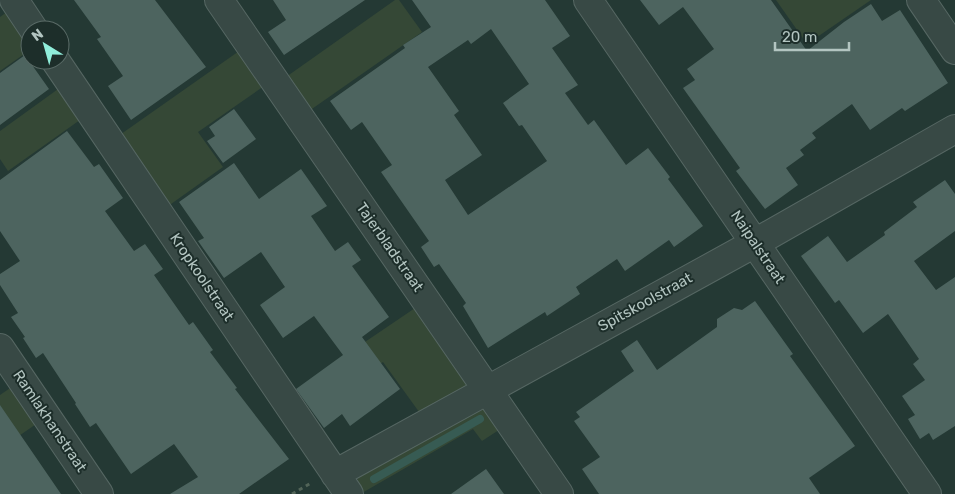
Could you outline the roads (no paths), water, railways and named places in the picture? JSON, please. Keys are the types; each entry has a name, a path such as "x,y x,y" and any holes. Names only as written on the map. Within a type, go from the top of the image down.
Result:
{"street":[{"path":"14,0 27,20"},
{"name":"Tajerbladstraat","path":"219,0 559,494"},
{"name":"Naipalstraat","path":"588,0 927,494"},
{"path":"921,0 955,50"},
{"name":"Kropkoolstraat","path":"62,70 342,484"},
{"name":"Spitskoolstraat","path":"342,484 488,389 955,130"},
{"name":"Ramlakhanstraat","path":"0,348 100,494"}],"waterway":[{"path":"374,479 480,419"}]}
